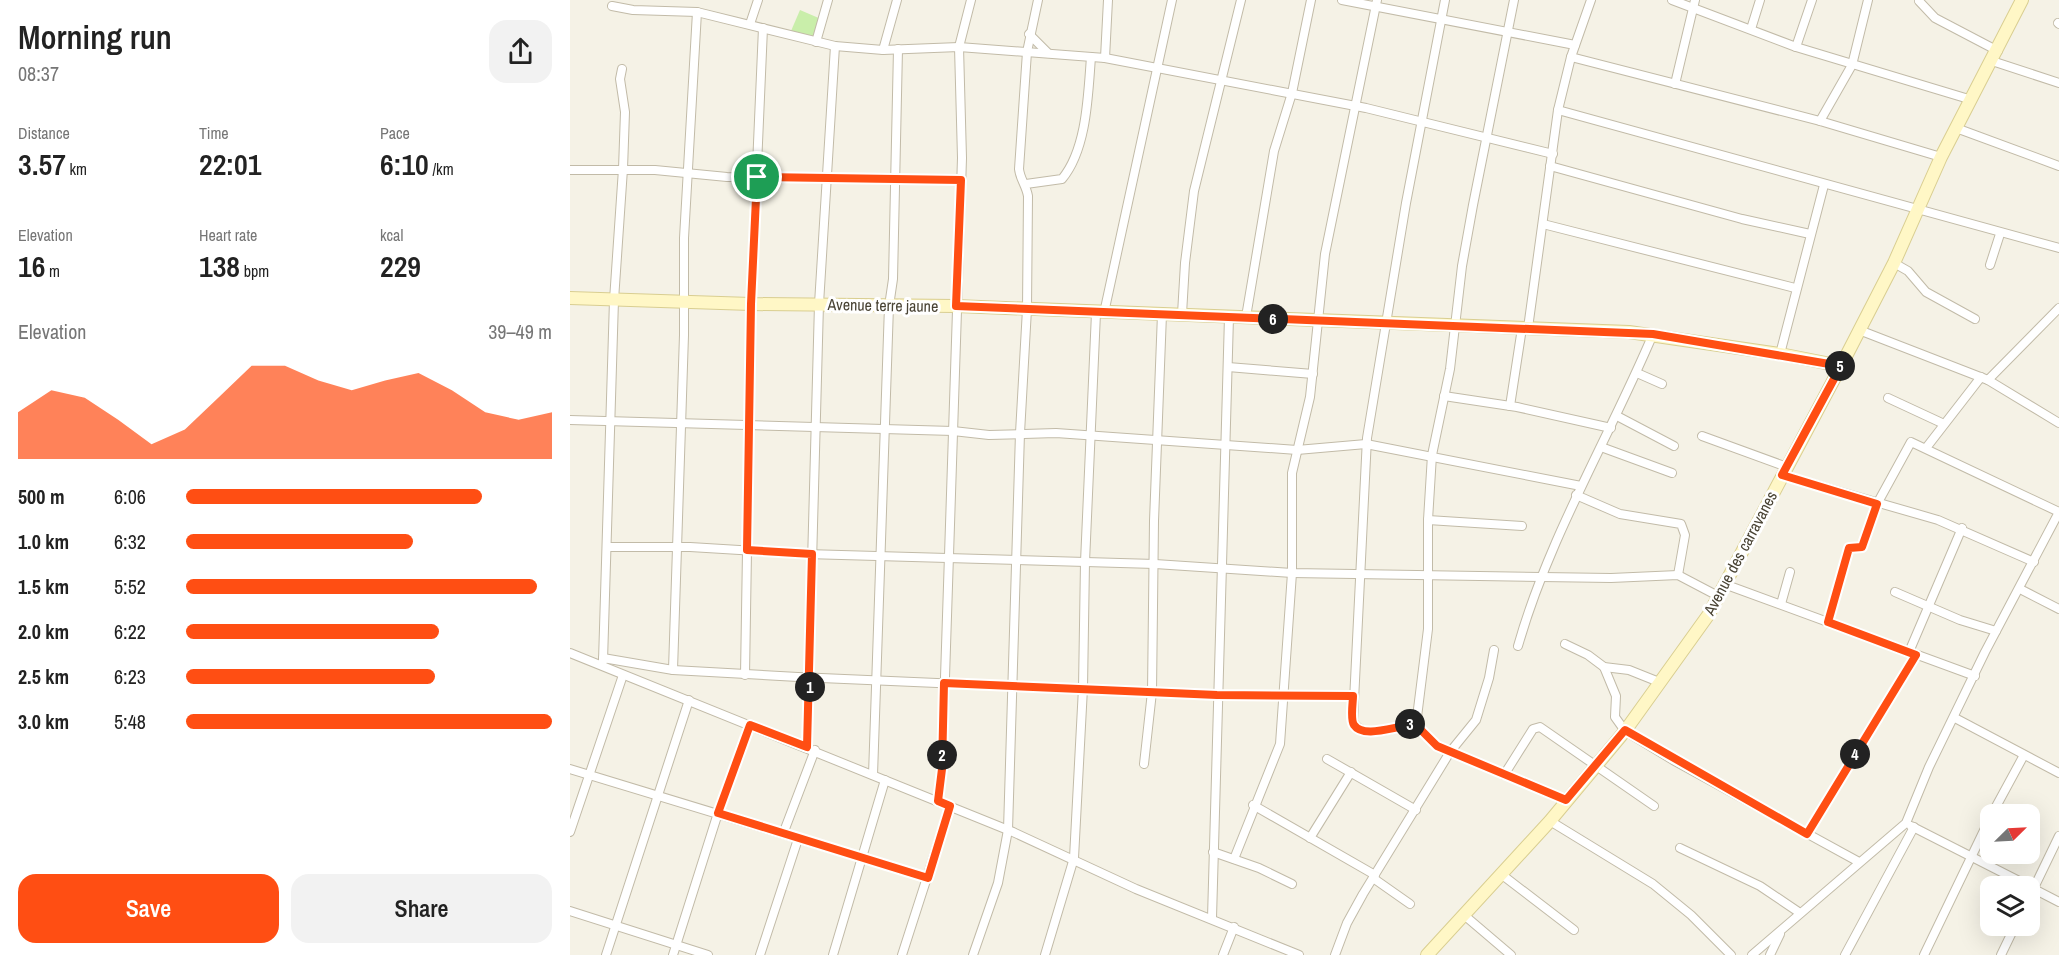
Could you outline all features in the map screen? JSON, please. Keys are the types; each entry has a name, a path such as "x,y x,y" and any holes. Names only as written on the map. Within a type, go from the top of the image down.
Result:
{"street":[{"path":"679,10 684,0"},
{"path":"750,24 758,0"},
{"path":"816,42 828,0"},
{"path":"883,50 897,0"},
{"path":"938,801 942,769 950,558 961,180 959,47 971,0"},
{"path":"972,955 998,883 1008,830 1020,433 1027,309 1026,184 1020,178 1019,169 1029,34 1038,0"},
{"path":"1105,58 1108,0"},
{"path":"1045,955 1074,858 1083,688 1085,562 1100,313 1159,68 1172,0"},
{"path":"1182,314 1185,263 1194,191 1241,0"},
{"path":"1246,317 1274,152 1292,93 1311,0"},
{"path":"1342,0 1376,3 1441,19 1575,45"},
{"path":"1445,0 1366,444 1353,721 1357,728 1368,732 1381,732 1404,724 1416,725 1425,736 1450,752 1566,800"},
{"path":"1416,725 1428,629 1428,520 1432,455 1457,326 1462,266 1514,0"},
{"path":"1510,406 1543,224 1558,110 1571,57 1591,0"},
{"path":"1672,0 1694,4 1751,29 1852,65 1972,100"},
{"path":"1751,29 1760,0"},
{"path":"1796,46 1812,0"},
{"path":"1820,122 1852,65 1868,0"},
{"path":"1919,0 1935,18 1995,56 2059,83"},
{"name":"Avenue des carravanes","path":"1427,955 1439,950 1464,915 1550,821 1625,730 1709,614 1894,263 1941,158 2022,0"},
{"path":"1234,859 1253,805 1280,744 1292,573 1293,473 1313,374 1324,254 1376,3"},
{"path":"1675,84 1694,4"},
{"path":"612,6 633,10 697,12 835,46 883,50 959,47 1105,58 1355,106 1552,154"},
{"path":"673,670 688,174 697,12"},
{"path":"745,675 751,304 763,28"},
{"path":"1029,34 1040,48 1050,54"},
{"path":"783,834 811,749 812,554 819,304 835,46"},
{"path":"873,775 889,306 893,279 898,49"},
{"path":"1026,184 1062,179 1070,168 1080,134 1091,57"},
{"path":"1571,57 1820,122 1941,158"},
{"path":"603,661 614,300 625,112 620,79 622,69"},
{"path":"1558,110 2000,234 2059,248"},
{"path":"1956,128 2059,166"},
{"path":"1550,166 1742,219 1810,234"},
{"path":"570,170 623,169 757,177 894,177 961,180"},
{"path":"1780,354 1795,288 1824,185"},
{"path":"1543,224 1795,288"},
{"path":"1990,265 2000,234"},
{"path":"1894,263 1908,271 1926,292 1975,319"},
{"name":"Avenue terre jaune","path":"570,298 751,304 956,306 1653,334 1841,366"},
{"path":"1926,448 1984,379 2059,308"},
{"path":"1144,764 1152,692 1162,314"},
{"path":"1212,918 1229,317"},
{"path":"1859,330 1984,379 2059,423"},
{"path":"1518,646 1542,576 1576,495 1617,416 1653,334"},
{"path":"1228,367 1313,374"},
{"path":"1637,373 1662,384"},
{"path":"1444,396 1510,406 1611,428"},
{"path":"1888,398 1944,424"},
{"path":"1617,416 1674,446"},
{"path":"570,420 817,426 953,431 989,435 1020,433 1092,435 1297,450 1366,444 1432,455 1581,486"},
{"path":"1702,436 1784,471 1877,504 1938,519 1962,528 2034,562"},
{"path":"1828,622 1849,548 1862,547 1877,504 1909,444 1914,442 2059,512 1996,631 1929,767 1910,825 1845,955"},
{"path":"1601,447 1672,473"},
{"path":"1576,495 1620,514 1681,524 1685,528 1685,535 1678,575"},
{"path":"1428,520 1522,526"},
{"path":"1807,834 1912,653 1928,606 1962,528"},
{"path":"608,547 678,547 812,554 1155,564 1292,573 1678,575 1721,590 1781,604 1975,676"},
{"path":"1781,604 1790,572"},
{"path":"2020,589 2059,609"},
{"path":"1895,592 1996,631"},
{"path":"1565,644 1588,655 1604,667 1629,670 1659,682"},
{"path":"1335,955 1347,923 1374,877 1450,752 1469,732 1482,706 1494,650"},
{"path":"570,653 603,661 673,670 745,675 1217,695 1353,696"},
{"path":"603,661 623,675 938,801 1074,858 1136,889 1299,955"},
{"path":"1604,667 1616,696 1615,717 1625,730 1859,862"},
{"path":"570,832 587,775 623,675"},
{"path":"606,955 689,700"},
{"path":"1955,718 2059,773"},
{"path":"673,955 718,813 750,725"},
{"path":"1504,775 1533,729 1540,727 1654,807"},
{"path":"1997,804 2024,755"},
{"path":"1327,759 1416,810"},
{"path":"570,769 928,878"},
{"path":"1310,838 1351,772"},
{"path":"833,955 885,780"},
{"path":"1253,805 1374,877 1410,904"},
{"path":"902,955 950,806"},
{"path":"1550,821 1653,884 1691,915 1731,955"},
{"path":"1910,825 2006,876"},
{"path":"1752,955 1859,862 1910,825"},
{"path":"2038,876 2059,836"},
{"path":"760,955 798,838"},
{"path":"1924,955 1980,838"},
{"path":"1680,848 1760,886 1800,913"},
{"path":"1213,852 1292,884"},
{"path":"1501,874 1575,930"},
{"path":"2040,894 2059,902"},
{"path":"570,911 614,927 708,955"},
{"path":"1464,915 1511,955"},
{"path":"1223,955 1234,927"},
{"path":"1770,955 1782,929"},
{"path":"2001,955 2010,936"}],"green space":[{"path":"800,10 821,19 813,40 791,31"}],"route":[{"path":"757,177 894,177 961,180 956,306 1653,334 1841,366 1782,475 1877,504 1862,547 1849,548 1828,622 1916,655 1807,834 1673,760 1625,730 1566,800 1437,746 1416,725 1404,724 1381,732 1368,732 1357,728 1353,721 1353,696 1217,695 944,683 942,769 938,801 950,806 928,878 718,813 750,725 807,747 811,678 812,554 747,550 751,304 757,177"}]}
